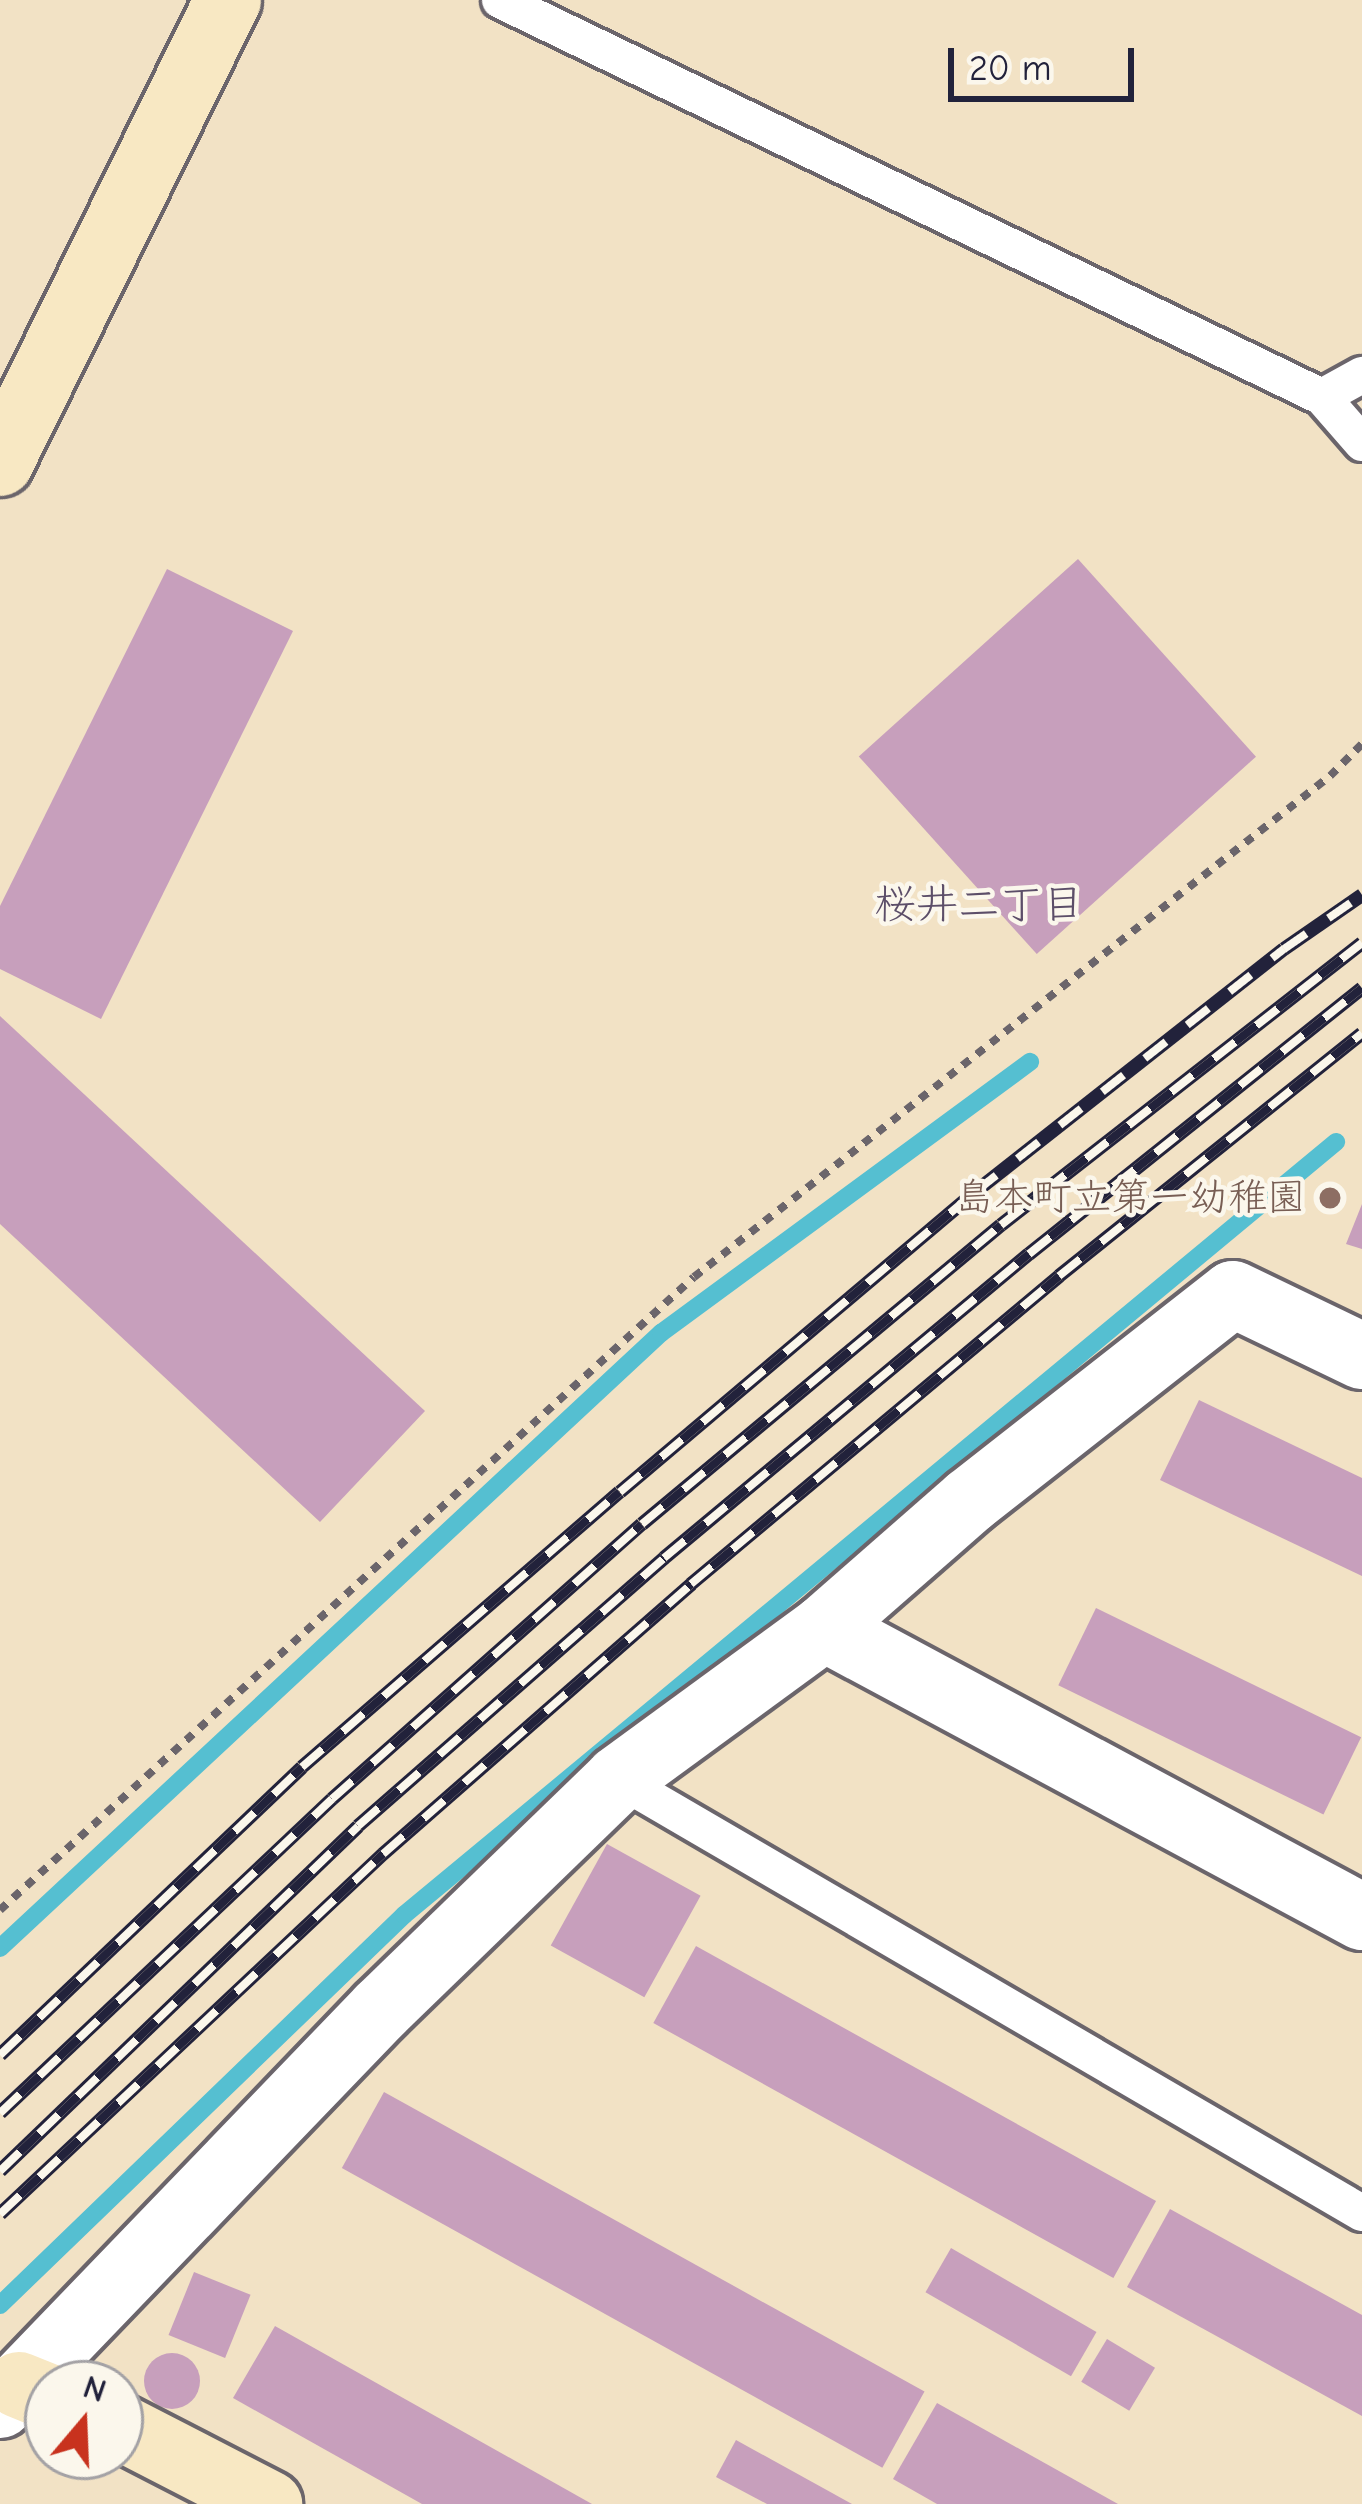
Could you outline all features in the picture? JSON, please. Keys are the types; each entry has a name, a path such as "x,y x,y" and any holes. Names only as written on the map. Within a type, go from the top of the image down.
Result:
{"street":[{"path":"8,424 228,0"},
{"path":"22,2396 381,2009 617,1780 824,1628 969,1501 1233,1294 1362,1356"},
{"path":"824,1628 1362,1917"},
{"path":"144,2439 269,2504"}],"lane":[{"path":"500,0 1322,397 1362,443"},
{"path":"1322,397 1362,375"},
{"path":"617,1780 1362,2213"}],"path":[{"path":"0,1910 694,1277 1330,776 1362,744"}],"building":[{"path":"1078,559 1256,757 1037,954 859,756"},
{"path":"167,569 293,631 101,1019 0,969 0,906"},
{"path":"0,1016 425,1411 320,1522 0,1224"},
{"path":"1362,1204 1362,1249 1346,1244"},
{"path":"1199,1400 1362,1478 1362,1576 1160,1480"},
{"path":"1096,1608 1361,1737 1323,1815 1058,1685"},
{"path":"607,1844 701,1896 644,1997 551,1945"},
{"path":"696,1946 1156,2201 1113,2278 653,2023"},
{"path":"384,2092 925,2392 882,2468 342,2168"},
{"path":"1170,2209 1362,2315 1362,2416 1127,2287"},
{"path":"951,2248 1096,2332 1071,2376 926,2292"},
{"path":"194,2272 251,2295 225,2358 169,2335"},
{"path":"275,2326 592,2504 422,2504 233,2398"},
{"path":"1107,2339 1155,2368 1129,2411 1081,2382"},
{"path":"161,2355 183,2355 198,2370 198,2392 183,2407 161,2407 146,2392 146,2370"},
{"path":"937,2403 1118,2504 937,2504 893,2479"},
{"path":"736,2440 852,2504 767,2504 716,2477"}],"waterway":[{"path":"0,1948 661,1333 1030,1062"},
{"path":"0,2305 404,1915 1336,1142"}],"railway":[{"path":"0,2055 302,1767 620,1492 975,1192 1284,949 1362,895"},
{"path":"0,2113 332,1799 642,1524 1001,1225 1362,943"},
{"path":"0,2171 358,1826 664,1558 1029,1254 1362,988"},
{"path":"0,2214 383,1854 691,1584 1059,1276 1362,1033"}],"place":[{"name":"島本町立第一幼稚園","path":"1330,1198"}],"district":[{"name":"桜井二丁目","path":"979,905"}]}
